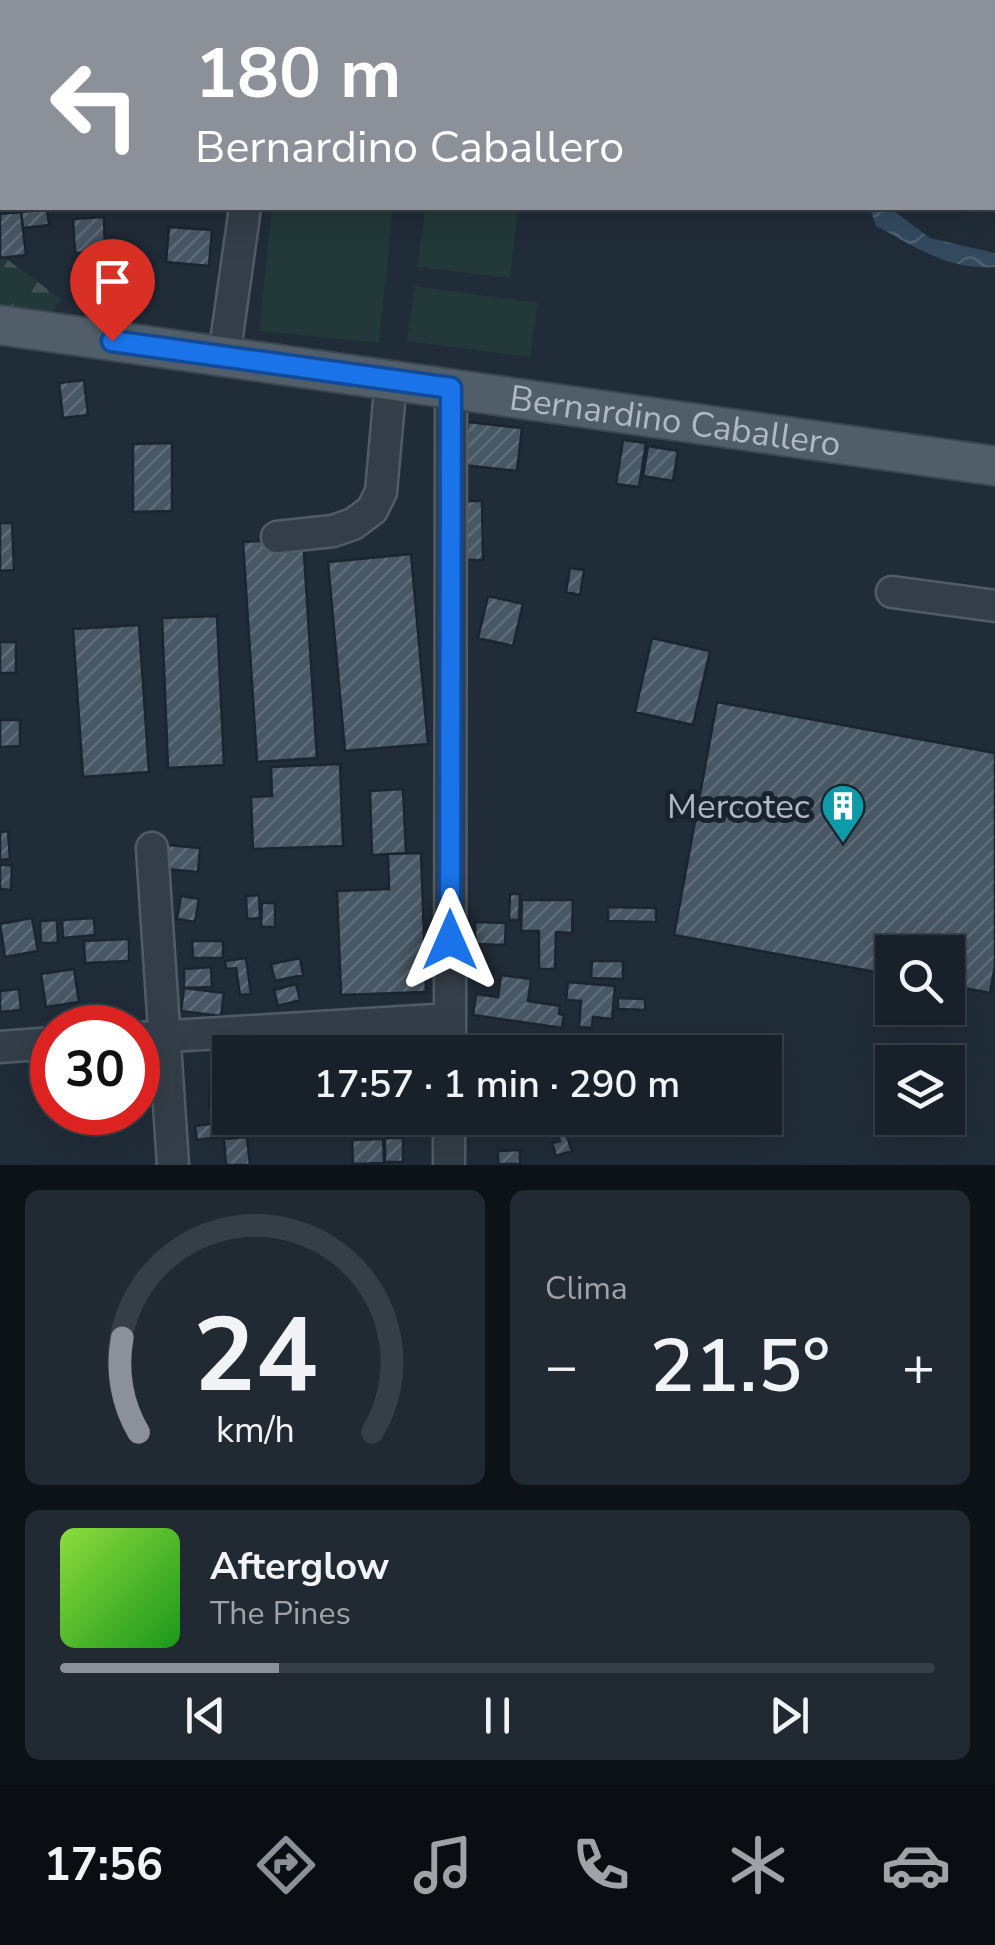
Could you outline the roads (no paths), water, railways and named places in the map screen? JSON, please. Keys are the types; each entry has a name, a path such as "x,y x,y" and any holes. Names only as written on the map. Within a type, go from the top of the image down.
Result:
{"main road":[{"name":"Bernardino Caballero","path":"0,325 995,466"}],"street":[{"path":"224,356 246,210"},
{"path":"277,536 333,532 372,510 380,492 391,380"},
{"path":"450,1035 451,388"},
{"path":"892,592 995,606"},
{"path":"151,1005 152,848"},
{"path":"160,1036 450,1019"},
{"path":"0,1046 30,1044"},
{"path":"160,1089 173,1165"},
{"path":"449,1165 450,1135"}],"water":[{"path":"871,210 893,210 930,238 995,253 995,267 947,261 876,226"}],"place":[{"name":"Mercotec","path":"843,844"}]}
